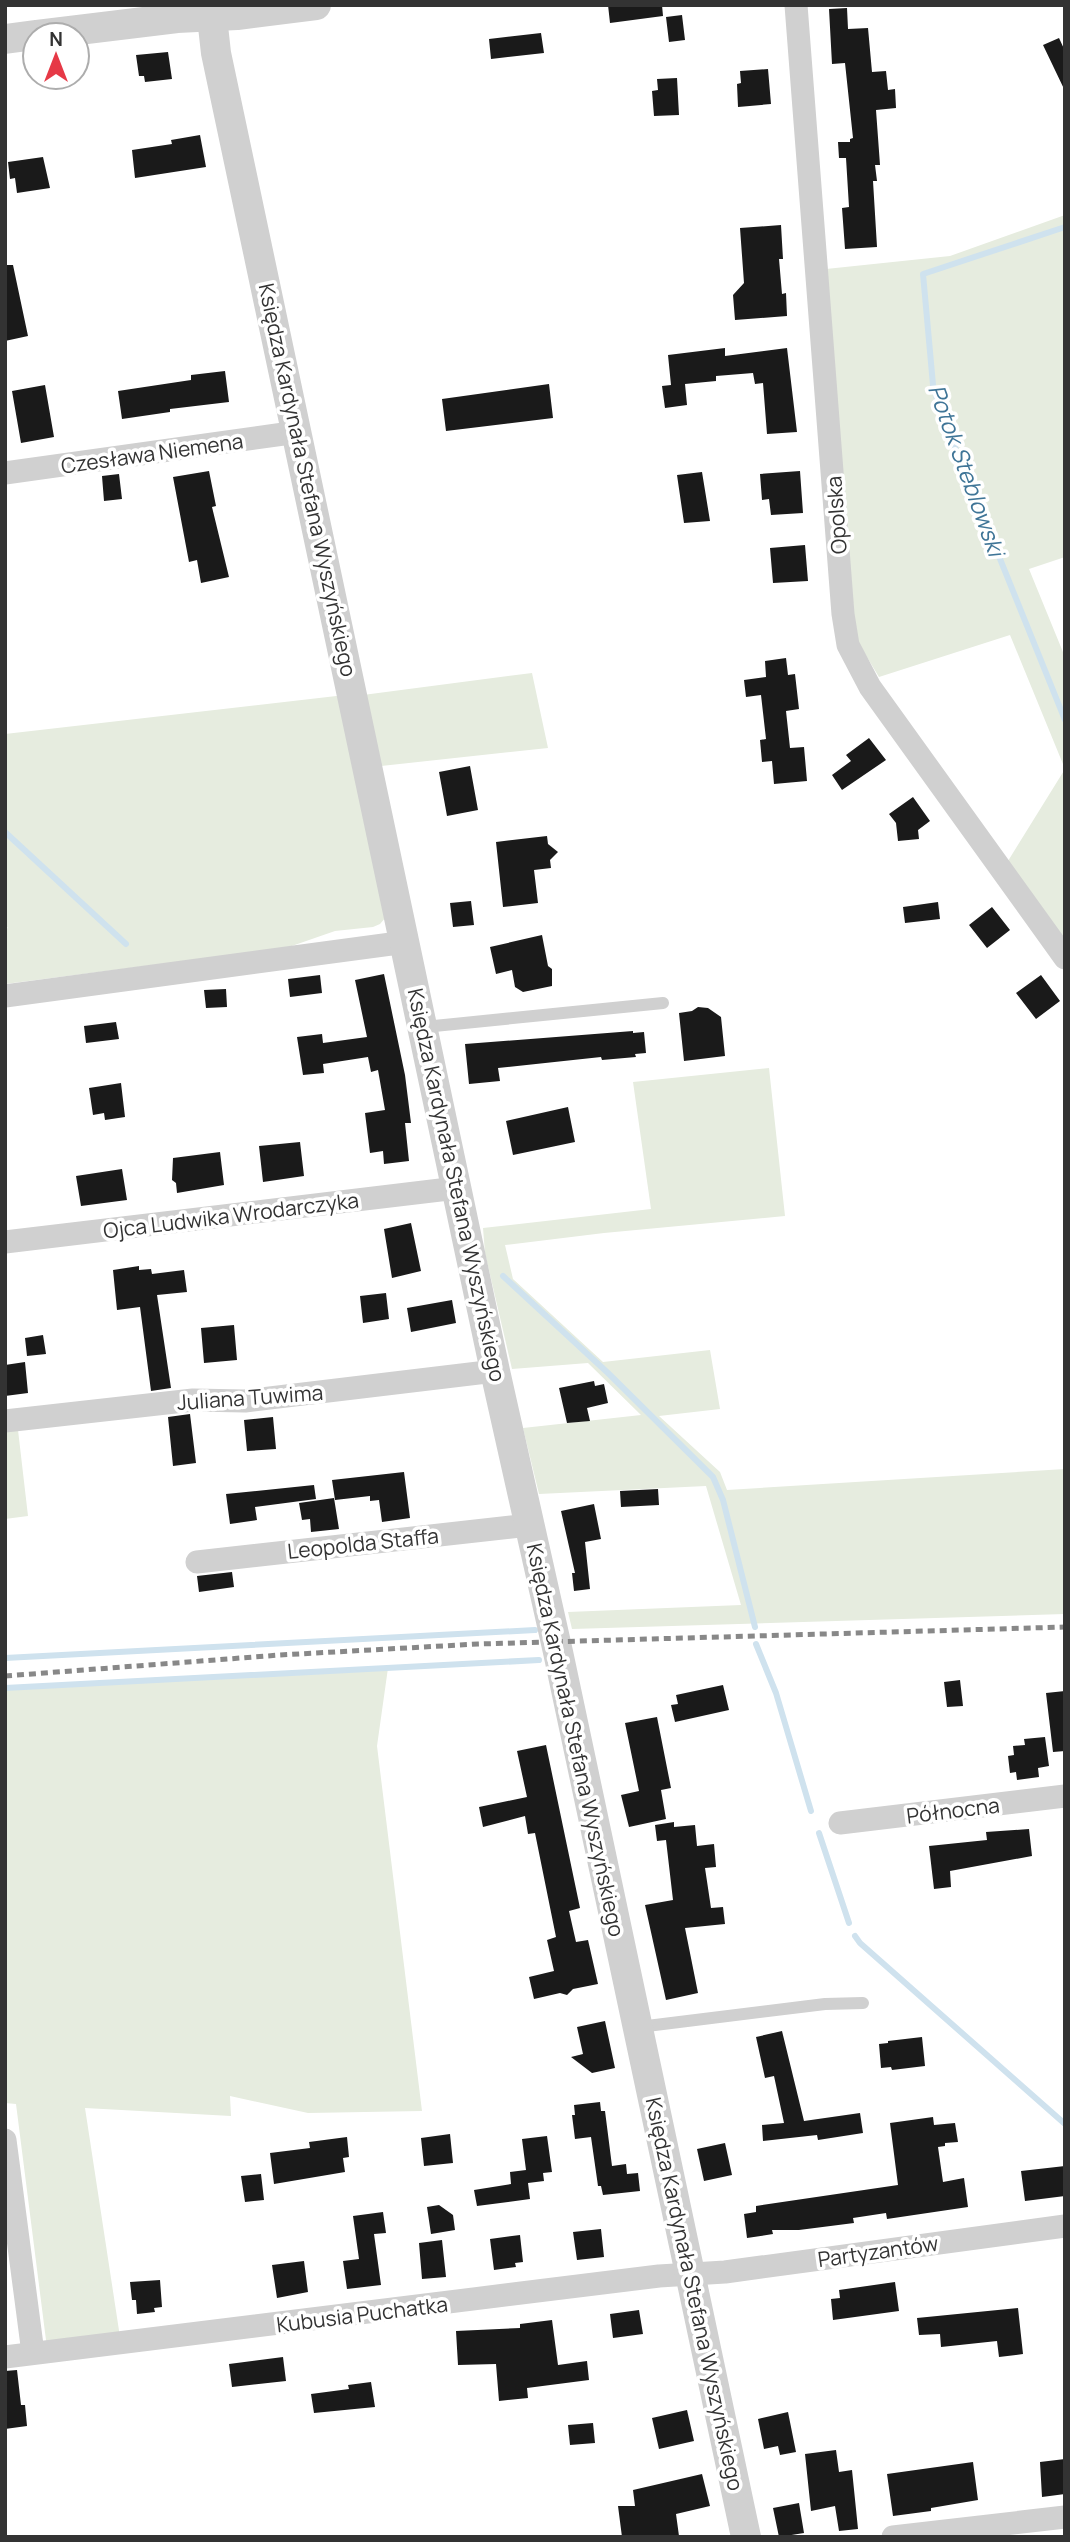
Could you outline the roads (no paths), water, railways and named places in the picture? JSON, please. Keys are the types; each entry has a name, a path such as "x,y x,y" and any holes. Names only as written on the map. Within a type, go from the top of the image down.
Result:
{"street":[{"path":"91,28 211,11 316,5"},
{"name":"Opolska","path":"796,5 843,614 848,645 870,687 1065,958"},
{"name":"Księdza Kardynała Stefana Wyszyńskiego","path":"211,11 216,52 495,1371 558,1652 746,2537"},
{"name":"Czesława Niemena","path":"5,472 298,432"},
{"path":"5,996 406,943"},
{"name":"Ojca Ludwika Wrodarczyka","path":"5,1242 457,1188"},
{"name":"Juliana Tuwima","path":"5,1421 192,1400 245,1401 495,1371"},
{"name":"Leopolda Staffa","path":"197,1562 528,1525"},
{"name":"Północna","path":"840,1823 1065,1796"},
{"path":"5,2140 33,2353"},
{"name":"Partyzantów","path":"690,2274 725,2272 1065,2226"},
{"name":"Kubusia Puchatka","path":"5,2357 690,2274"},
{"path":"893,2537 1065,2516"}],"lane":[{"path":"424,1027 663,1003"},
{"path":"638,2027 825,2004 863,2003"}],"waterway":[{"name":"Potok Steblowski","path":"1065,227 923,274 933,385 940,410 1065,720"},
{"path":"5,832 126,944"},
{"path":"503,1276 608,1373 713,1477 723,1500 755,1627"},
{"path":"5,1658 535,1630"},
{"path":"756,1644 776,1693 811,1811"},
{"path":"5,1688 539,1660"},
{"path":"819,1833 849,1923"},
{"path":"855,1936 1065,2124"}],"railway":[{"path":"5,1676 280,1655 478,1644 1065,1627"}]}
